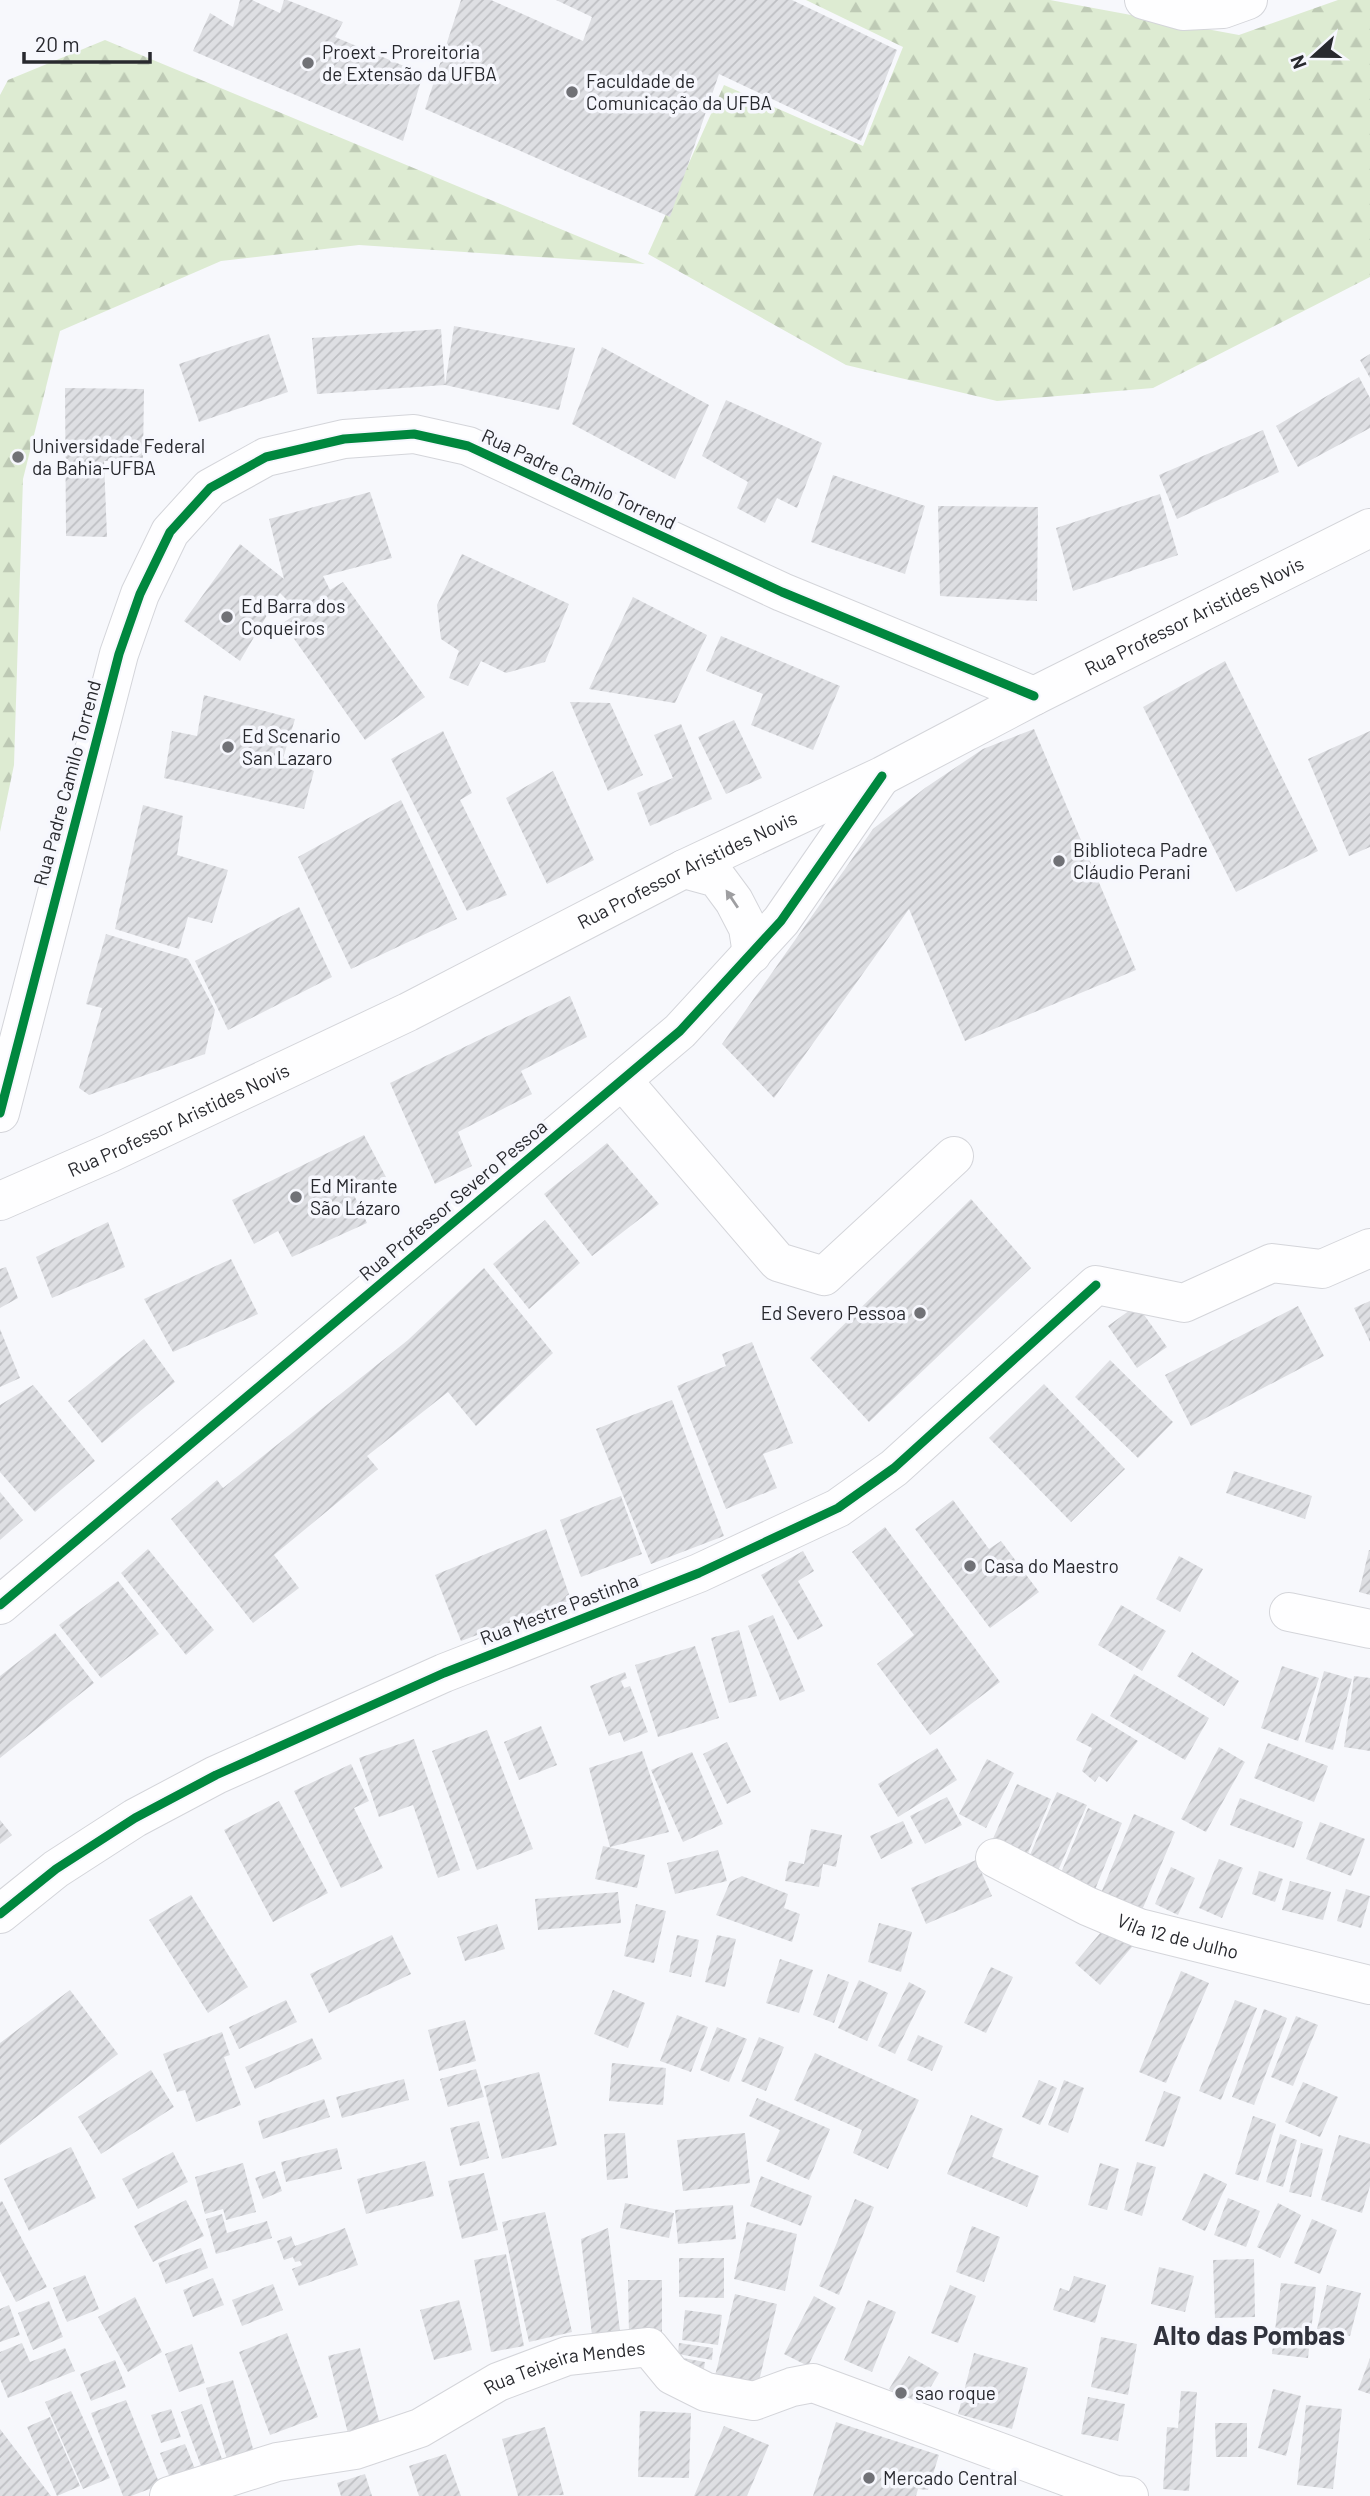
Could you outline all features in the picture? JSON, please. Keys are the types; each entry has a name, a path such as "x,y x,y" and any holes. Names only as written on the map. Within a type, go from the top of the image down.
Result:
{"street":[{"path":"1144,0 1183,11 1223,9 1248,0"},
{"name":"Rua Padre Camilo Torrend","path":"0,1113 119,654 140,594 170,532 211,488 266,457 344,439 414,434 468,446 782,592 1034,696"},
{"name":"Rua Professor Aristides Novis","path":"0,1201 110,1153 408,1012 684,869 882,776 1034,696 1370,528"},
{"name":"Rua Professor Severo Pessoa","path":"0,1605 680,1031 781,921 882,776"},
{"path":"684,869 716,878 734,901 748,928 752,954"},
{"path":"622,1080 778,1262 824,1276 954,1156"},
{"name":"Rua Mestre Pastinha","path":"0,1914 56,1870 135,1818 216,1775 444,1674 699,1573 838,1508 894,1468 1096,1285 1184,1303 1272,1263 1322,1269 1370,1248"},
{"path":"1289,1612 1370,1629"},
{"name":"Vila 12 de Julho","path":"995,1858 1087,1906 1139,1928 1370,1985"},
{"name":"Rua Teixeira Mendes","path":"169,2496 277,2462 355,2450 420,2428 498,2382 567,2356 649,2347 672,2375 706,2392 754,2401 792,2387 813,2383 1031,2465 1116,2495 1129,2496"}],"green space":[{"path":"806,0 1050,0 1239,35 1338,0 1370,0 1370,277 1153,388 997,401 846,365 648,254 724,85 863,146 903,47"},
{"path":"105,40 645,264 359,245 221,261 60,331 23,479 14,765 0,832 0,95 8,80"}],"building":[{"name":"Proext - Proreitoria de Extensão da UFBA","path":"240,0 252,0 280,13 284,0 287,0 343,22 335,37 423,74 403,141 193,51 210,13 233,27"},
{"name":"Faculdade de Comunicação da UFBA","path":"461,0 491,0 583,41 592,17 556,0 792,0 897,50 861,141 719,74 670,217 425,109"},
{"path":"454,326 575,348 559,410 445,385"},
{"path":"441,329 445,385 317,394 312,338"},
{"path":"269,334 288,392 199,422 179,364"},
{"path":"602,347 709,405 675,479 572,424"},
{"path":"1370,354 1370,378 1360,360"},
{"path":"1359,377 1370,398 1370,428 1298,467 1276,426"},
{"path":"65,388 144,389 143,459 104,461 107,537 66,536"},
{"path":"726,400 822,443 797,508 777,498 765,523 737,508 748,482 702,456"},
{"path":"1263,430 1279,472 1177,519 1159,475"},
{"path":"833,475 925,506 905,574 811,542"},
{"name":"Ed Barra dos Coqueiros","path":"370,492 392,558 323,576 330,590 343,582 425,697 365,740 283,623 299,612 280,593 240,661 184,621 240,544 284,579 269,519"},
{"path":"1160,494 1178,555 1073,591 1056,528"},
{"path":"938,506 1038,507 1037,601 940,596"},
{"path":"462,554 569,604 545,662 506,673 481,661 468,686 449,678 459,651 441,639 437,605"},
{"path":"633,597 707,635 675,703 589,689"},
{"path":"721,636 840,686 813,750 751,725 763,694 706,671"},
{"path":"1225,661 1318,851 1236,892 1143,707"},
{"name":"Ed Scenario San Lazaro","path":"204,695 295,719 283,758 314,771 304,809 164,778 172,731 197,736"},
{"path":"570,702 610,703 643,775 608,791"},
{"path":"734,720 762,778 726,794 698,737"},
{"path":"681,724 712,799 650,826 637,793 673,778 654,735"},
{"path":"1034,729 1136,970 965,1041 909,909 774,1098 722,1044 873,829 925,788 983,749"},
{"path":"443,731 472,793 460,800 507,895 467,911 391,759"},
{"path":"1370,731 1370,847 1349,856 1308,759"},
{"path":"553,771 594,860 547,884 506,798"},
{"path":"401,800 457,919 351,969 298,857"},
{"path":"143,805 183,816 177,855 228,870 212,923 188,917 179,949 115,929"},
{"path":"299,907 332,977 228,1030 195,961"},
{"path":"106,934 188,959 215,1010 205,1054 89,1095 79,1088 102,1008 86,1004"},
{"path":"570,996 587,1037 521,1071 532,1094 458,1132 472,1166 435,1184 390,1083"},
{"name":"Ed Mirante São Lázaro","path":"364,1135 386,1177 354,1195 367,1223 292,1257 278,1231 254,1244 232,1200"},
{"path":"607,1143 659,1204 592,1256 544,1194"},
{"name":"Ed Severo Pessoa","path":"971,1199 1031,1268 869,1422 810,1358"},
{"path":"545,1220 580,1263 529,1309 493,1264"},
{"path":"108,1222 125,1267 52,1298 36,1257"},
{"path":"231,1259 258,1314 173,1352 144,1299"},
{"path":"6,1267 18,1298 0,1308 0,1269"},
{"path":"484,1268 553,1353 476,1426 448,1392 367,1456 378,1469 274,1555 299,1588 253,1623 171,1519 217,1480 223,1488 408,1340"},
{"path":"1370,1301 1370,1342 1354,1308"},
{"path":"1137,1305 1167,1347 1137,1368 1108,1326"},
{"path":"1298,1306 1324,1356 1191,1426 1165,1375"},
{"path":"0,1329 20,1378 0,1387"},
{"path":"144,1339 175,1382 102,1443 68,1401"},
{"path":"752,1342 793,1443 763,1454 777,1488 726,1509 677,1386 726,1366 722,1354"},
{"path":"1110,1360 1173,1422 1138,1458 1075,1397"},
{"path":"1044,1384 1125,1469 1071,1522 989,1438"},
{"path":"33,1385 95,1461 35,1512 0,1472 0,1405"},
{"path":"672,1400 724,1536 651,1564 596,1429"},
{"path":"1234,1471 1312,1496 1305,1519 1226,1493"},
{"path":"0,1492 23,1520 0,1540"},
{"path":"621,1496 642,1554 581,1577 560,1520"},
{"path":"953,1500 989,1549 1001,1541 1039,1592 990,1628 915,1529"},
{"path":"885,1527 1000,1682 930,1735 877,1664 914,1635 852,1552"},
{"path":"546,1529 571,1600 461,1641 435,1575"},
{"path":"148,1549 214,1630 186,1655 121,1573"},
{"path":"1370,1550 1370,1595 1359,1592"},
{"path":"803,1551 814,1571 798,1581 823,1626 798,1640 761,1575"},
{"path":"1179,1556 1203,1569 1180,1612 1156,1599"},
{"path":"118,1581 159,1634 101,1678 59,1625"},
{"path":"1121,1605 1166,1631 1142,1671 1098,1645"},
{"path":"773,1615 805,1691 780,1701 748,1626"},
{"path":"739,1630 757,1696 729,1703 711,1638"},
{"path":"55,1633 94,1683 0,1758 0,1676"},
{"path":"695,1646 719,1718 658,1737 635,1665"},
{"path":"1192,1652 1239,1681 1224,1706 1177,1676"},
{"path":"1282,1666 1319,1678 1298,1741 1261,1728"},
{"path":"1324,1671 1352,1679 1333,1750 1305,1742"},
{"path":"625,1672 627,1678 621,1681 624,1688 630,1686 648,1732 624,1742 620,1732 609,1736 590,1686"},
{"path":"1134,1674 1209,1718 1185,1760 1110,1716"},
{"path":"1354,1676 1370,1678 1370,1751 1344,1747"},
{"path":"1092,1713 1138,1741 1107,1782 1099,1776 1095,1782 1082,1771 1092,1748 1076,1740"},
{"path":"541,1726 557,1765 519,1780 504,1742"},
{"path":"487,1730 533,1849 477,1870 432,1751"},
{"path":"414,1739 460,1870 438,1878 413,1805 379,1817 359,1758"},
{"path":"727,1742 751,1792 727,1804 703,1754"},
{"path":"1268,1743 1328,1766 1314,1802 1254,1778"},
{"path":"1219,1747 1245,1762 1206,1832 1181,1819"},
{"path":"937,1748 957,1780 898,1817 878,1784"},
{"path":"642,1751 669,1832 610,1847 589,1768"},
{"path":"692,1752 723,1824 683,1842 651,1770"},
{"path":"987,1759 1014,1773 986,1828 959,1814"},
{"path":"351,1764 369,1801 354,1808 383,1868 341,1888 294,1791"},
{"path":"1017,1784 1051,1799 1023,1865 988,1850"},
{"path":"1057,1792 1087,1805 1053,1882 1024,1869"},
{"path":"947,1797 962,1825 925,1844 910,1816"},
{"path":"1240,1798 1303,1822 1294,1848 1230,1825"},
{"path":"279,1801 328,1893 273,1922 224,1830"},
{"path":"1088,1808 1122,1823 1090,1902 1055,1887"},
{"path":"1134,1814 1175,1832 1137,1922 1096,1905"},
{"path":"0,1820 12,1835 0,1844"},
{"path":"903,1821 913,1843 881,1859 870,1836"},
{"path":"1320,1822 1365,1839 1351,1876 1306,1859"},
{"path":"811,1829 842,1835 836,1867 823,1864 819,1887 785,1881 789,1861 804,1864"},
{"path":"603,1846 645,1855 637,1888 595,1879"},
{"path":"718,1850 727,1881 675,1894 667,1863"},
{"path":"1219,1859 1243,1868 1222,1918 1199,1908"},
{"path":"976,1860 992,1896 926,1924 911,1888"},
{"path":"1171,1867 1195,1878 1178,1915 1155,1904"},
{"path":"1259,1871 1283,1879 1275,1902 1252,1894"},
{"path":"742,1876 788,1894 784,1908 800,1914 792,1942 716,1915 730,1882"},
{"path":"1290,1881 1331,1892 1323,1920 1282,1910"},
{"path":"1346,1889 1370,1896 1361,1928 1337,1921"},
{"path":"618,1892 621,1923 538,1930 535,1899"},
{"path":"191,1895 248,1987 208,2013 149,1920"},
{"path":"636,1904 666,1911 654,1963 624,1956"},
{"path":"1112,1919 1137,1941 1100,1985 1075,1963"},
{"path":"879,1923 912,1932 901,1972 868,1962"},
{"path":"497,1924 505,1949 465,1961 457,1937"},
{"path":"392,1935 411,1974 329,2013 310,1974"},
{"path":"677,1935 699,1940 691,1977 669,1972"},
{"path":"717,1935 736,1939 725,1987 705,1982"},
{"path":"780,1959 813,1970 799,2013 766,2003"},
{"path":"991,1967 1013,1977 986,2033 964,2023"},
{"path":"1181,1971 1209,1983 1166,2083 1139,2072"},
{"path":"828,1974 849,1982 834,2023 813,2015"},
{"path":"859,1980 888,1993 867,2041 838,2028"},
{"path":"909,1982 926,1991 895,2054 878,2046"},
{"path":"70,1990 118,2054 0,2145 0,2043"},
{"path":"613,1990 645,2003 628,2048 594,2034"},
{"path":"286,2000 297,2022 239,2049 229,2027"},
{"path":"1235,2000 1257,2008 1221,2100 1199,2091"},
{"path":"1264,2009 1287,2018 1254,2105 1232,2097"},
{"path":"677,2015 708,2027 691,2072 660,2061"},
{"path":"1296,2016 1318,2025 1293,2086 1271,2077"},
{"path":"465,2020 476,2061 439,2071 428,2030"},
{"path":"717,2027 747,2039 729,2082 700,2070"},
{"path":"222,2032 230,2055 224,2057 241,2105 196,2122 185,2090 177,2092 163,2054"},
{"path":"918,2035 943,2046 932,2071 907,2060"},
{"path":"759,2037 784,2047 766,2091 741,2081"},
{"path":"312,2038 322,2059 255,2089 245,2067"},
{"path":"815,2053 919,2100 888,2169 853,2153 862,2130 794,2100"},
{"path":"612,2063 666,2068 663,2105 609,2101"},
{"path":"476,2069 484,2097 448,2107 440,2079"},
{"path":"151,2070 174,2107 101,2154 78,2117"},
{"path":"539,2072 557,2145 502,2159 484,2086"},
{"path":"404,2079 409,2100 342,2118 336,2097"},
{"path":"1039,2080 1057,2088 1040,2125 1022,2117"},
{"path":"1064,2080 1084,2088 1068,2133 1048,2125"},
{"path":"1303,2082 1338,2097 1320,2137 1285,2122"},
{"path":"1164,2091 1181,2097 1164,2147 1145,2141"},
{"path":"757,2098 830,2129 809,2180 766,2161 780,2130 749,2116"},
{"path":"324,2099 330,2117 263,2139 258,2121"},
{"path":"971,2115 1003,2129 992,2157 1039,2176 1027,2207 947,2174"},
{"path":"1253,2116 1276,2124 1258,2181 1235,2174"},
{"path":"479,2121 489,2158 460,2166 450,2128"},
{"path":"625,2133 628,2178 607,2180 604,2134"},
{"path":"745,2133 750,2183 683,2191 677,2140"},
{"path":"1280,2134 1297,2140 1283,2187 1266,2182"},
{"path":"1339,2135 1370,2144 1370,2186 1362,2213 1321,2200"},
{"path":"1301,2143 1323,2149 1311,2197 1289,2192"},
{"path":"71,2147 96,2198 29,2231 4,2179"},
{"path":"337,2148 342,2169 286,2182 281,2162"},
{"path":"173,2152 188,2182 138,2209 122,2179"},
{"path":"425,2161 434,2196 366,2214 357,2179"},
{"path":"1137,2162 1156,2167 1142,2216 1124,2210"},
{"path":"243,2163 256,2212 226,2220 223,2209 205,2214 195,2177"},
{"path":"1100,2163 1119,2169 1107,2210 1088,2205"},
{"path":"275,2171 282,2191 263,2199 255,2178"},
{"path":"484,2173 498,2230 462,2239 448,2181"},
{"path":"1204,2173 1227,2184 1205,2231 1182,2220"},
{"path":"761,2176 812,2196 801,2226 750,2206"},
{"path":"1228,2198 1260,2211 1246,2247 1214,2235"},
{"path":"855,2199 874,2207 839,2295 819,2286"},
{"path":"186,2200 204,2236 153,2262 134,2226"},
{"path":"2,2201 47,2287 16,2302 0,2271"},
{"path":"625,2203 674,2213 669,2238 620,2228"},
{"path":"1278,2203 1301,2215 1280,2258 1257,2247"},
{"path":"733,2205 736,2239 678,2244 675,2210"},
{"path":"545,2212 572,2332 529,2342 502,2222"},
{"path":"222,2214 227,2233 267,2221 272,2238 216,2254 206,2219"},
{"path":"1312,2219 1337,2230 1320,2274 1294,2263"},
{"path":"747,2222 797,2234 785,2291 734,2279"},
{"path":"972,2226 1000,2237 984,2282 956,2272"},
{"path":"345,2228 358,2265 299,2286 292,2269 302,2265 300,2261 295,2262 293,2257 284,2260 277,2241 291,2236 295,2246"},
{"path":"608,2228 621,2340 593,2344 581,2239"},
{"path":"201,2248 208,2268 166,2284 158,2263"},
{"path":"506,2254 524,2346 491,2352 474,2260"},
{"path":"679,2258 724,2258 724,2298 679,2297"},
{"path":"1254,2259 1255,2317 1215,2318 1213,2260"},
{"path":"1159,2267 1194,2276 1185,2312 1151,2304"},
{"path":"85,2275 99,2309 67,2322 53,2288"},
{"path":"1074,2276 1106,2285 1095,2323 1053,2310 1060,2288 1069,2291"},
{"path":"213,2278 224,2305 193,2317 183,2290"},
{"path":"628,2280 662,2280 662,2335 629,2336"},
{"path":"1281,2283 1316,2287 1308,2358 1272,2354"},
{"path":"273,2284 283,2310 242,2326 232,2300"},
{"path":"950,2285 976,2296 958,2343 931,2333"},
{"path":"1327,2285 1361,2293 1350,2336 1317,2329"},
{"path":"735,2294 777,2304 757,2390 714,2380"},
{"path":"814,2296 836,2308 808,2366 784,2354"},
{"path":"135,2297 162,2352 128,2372 98,2317"},
{"path":"459,2300 472,2350 434,2360 420,2310"},
{"path":"868,2300 896,2312 872,2372 844,2360"},
{"path":"49,2301 63,2337 33,2350 18,2313"},
{"path":"9,2305 20,2335 0,2342 0,2309"},
{"path":"685,2310 722,2315 718,2345 682,2340"},
{"path":"287,2333 318,2417 270,2435 239,2352"},
{"path":"1101,2337 1137,2344 1128,2395 1091,2387"},
{"path":"22,2343 30,2362 65,2348 75,2371 8,2398 0,2379 0,2352"},
{"path":"679,2343 713,2348 712,2360 678,2354"},
{"path":"192,2344 205,2383 179,2392 165,2354"},
{"path":"360,2348 383,2436 351,2445 328,2356"},
{"path":"974,2353 1028,2368 1012,2429 958,2414"},
{"path":"909,2356 939,2373 919,2407 889,2389"},
{"path":"677,2357 705,2362 703,2375"},
{"path":"1370,2358 1370,2394 1358,2390"},
{"path":"115,2360 126,2387 91,2401 80,2374"},
{"path":"233,2380 254,2452 227,2459 206,2388"},
{"path":"1273,2389 1301,2396 1286,2456 1258,2448"},
{"path":"71,2391 110,2478 83,2489 45,2402"},
{"path":"1181,2391 1197,2392 1189,2491 1163,2489 1167,2427 1178,2428"},
{"path":"1088,2397 1125,2404 1118,2441 1081,2434"},
{"path":"126,2400 160,2485 131,2496 123,2496 91,2413"},
{"path":"202,2404 222,2459 201,2466 181,2412"},
{"path":"1306,2405 1342,2409 1333,2489 1297,2485"},
{"path":"171,2409 181,2437 161,2443 151,2415"},
{"path":"640,2411 691,2413 689,2478 638,2477"},
{"path":"50,2417 80,2486 57,2496 27,2427"},
{"path":"836,2422 939,2455 928,2490 918,2489 916,2496 813,2496"},
{"path":"1215,2423 1247,2423 1247,2457 1216,2457"},
{"path":"724,2426 769,2445 747,2496 694,2496"},
{"path":"545,2427 564,2495 518,2496 502,2439"},
{"path":"0,2429 51,2496 0,2496"},
{"path":"185,2444 195,2469 170,2478 160,2453"},
{"path":"446,2454 461,2496 419,2496 409,2466"},
{"path":"365,2474 372,2496 341,2496 337,2483"}],"cycle path":[{"path":"0,1113 119,654 140,594 170,532 210,488 266,457 344,439 414,434 468,446 782,592 1034,696"},
{"path":"0,1605 680,1031 781,921 882,776"},
{"path":"0,1914 56,1869 135,1818 216,1775 444,1673 699,1573 838,1508 894,1468 1096,1285"}],"place":[{"name":"Proext - Proreitoria de Extensão da UFBA","path":"308,63"},
{"name":"Faculdade de Comunicação da UFBA","path":"572,92"},
{"name":"Universidade Federal da Bahia-UFBA","path":"18,457"},
{"name":"Ed Barra dos Coqueiros","path":"227,617"},
{"name":"Ed Scenario San Lazaro","path":"228,747"},
{"name":"Biblioteca Padre Cláudio Perani","path":"1059,861"},
{"name":"Ed Mirante São Lázaro","path":"296,1197"},
{"name":"Ed Severo Pessoa","path":"920,1313"},
{"name":"Casa do Maestro","path":"970,1566"},
{"name":"sao roque","path":"901,2393"},
{"name":"Mercado Central","path":"869,2478"}],"district":[{"name":"Alto das Pombas","path":"1249,2336"}]}
